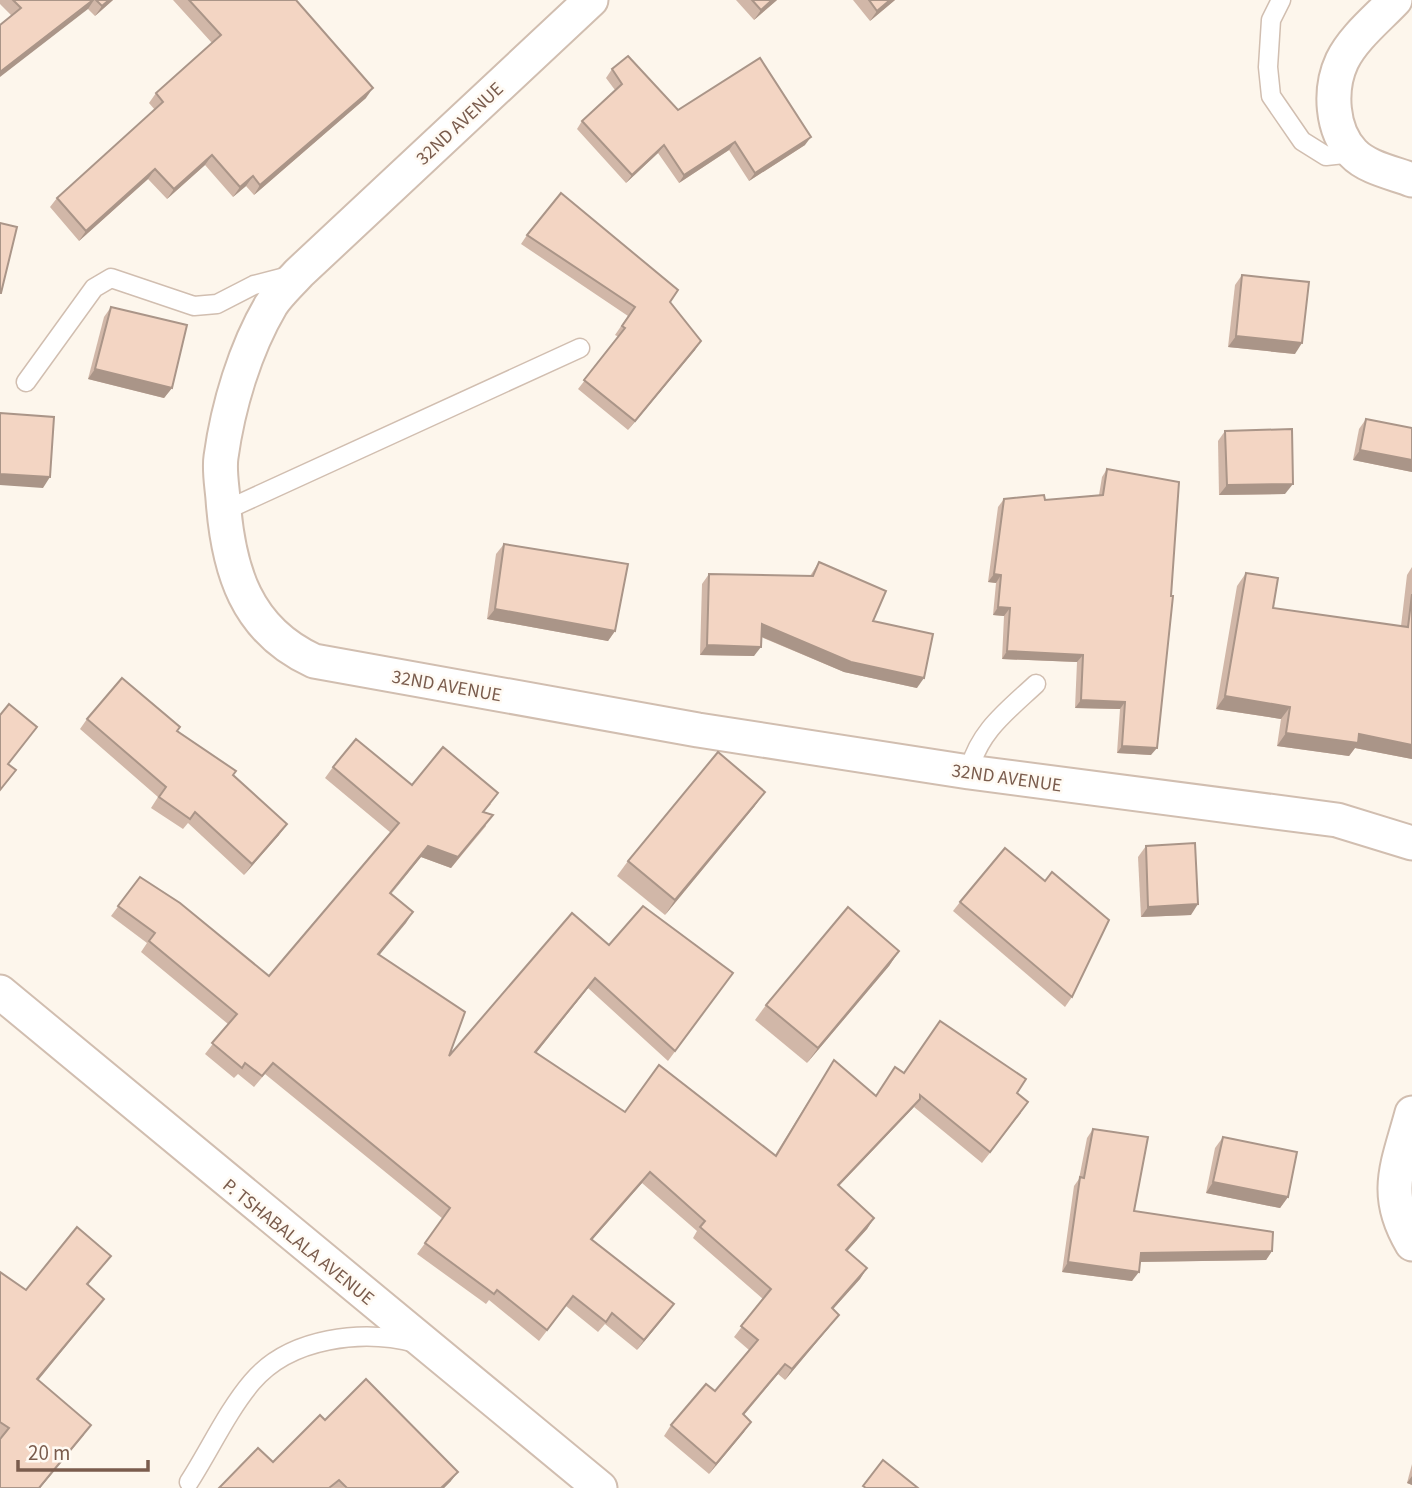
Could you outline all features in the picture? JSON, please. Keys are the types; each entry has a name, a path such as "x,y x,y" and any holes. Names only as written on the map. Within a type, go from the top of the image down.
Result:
{"street":[{"name":"32ND AVENUE","path":"591,0 299,273 272,303 234,396 220,459 224,511 234,569 251,608 267,630 287,649 314,661 698,730 969,772 1337,820 1412,843"},
{"path":"1395,0 1342,61 1334,92 1336,122 1353,153 1376,167 1412,180"},
{"name":"P. TSHABALALA AVENUE","path":"0,992 355,1289 433,1348 600,1488"},
{"path":"1412,1113 1397,1169 1393,1198 1400,1223 1412,1244"}],"lane":[{"path":"1281,0 1271,20 1268,67 1271,96 1302,141 1326,156 1353,153"},
{"path":"26,382 94,288 111,278 194,306 217,304 254,285 299,273"},
{"path":"224,511 580,348"},
{"path":"969,772 974,751 988,729 1036,684"},
{"path":"189,1482 252,1381 286,1355 327,1341 373,1335 433,1348"}],"building":[{"path":"13,0 93,0 0,72 0,25 21,8"},
{"path":"96,0 109,0 102,6"},
{"path":"189,0 296,0 373,88 260,185 253,176 240,187 212,155 174,189 155,169 86,231 57,198 163,102 156,93 221,35"},
{"path":"752,0 772,0 761,10"},
{"path":"869,0 890,0 877,11"},
{"path":"628,56 678,110 760,58 811,137 755,173 735,142 684,175 664,145 632,175 582,121 622,84 612,69"},
{"path":"561,193 678,290 670,302 701,341 635,421 584,380 625,328 622,326 635,307 527,235"},
{"path":"0,223 17,227 1,293 0,293"},
{"path":"1242,275 1309,282 1302,343 1236,336"},
{"path":"111,307 187,325 172,388 95,369"},
{"path":"0,413 54,417 50,477 0,474"},
{"path":"1366,419 1412,428 1412,460 1360,450"},
{"path":"1292,429 1293,484 1227,485 1225,431"},
{"path":"1107,469 1179,482 1173,596 1157,748 1122,746 1125,702 1081,700 1083,655 1007,651 1010,608 998,607 1001,575 994,574 1004,499 1044,495 1045,500 1103,495"},
{"path":"504,544 628,564 615,631 495,609"},
{"path":"819,562 886,591 873,621 933,634 924,678 851,662 762,624 761,647 707,645 709,574 813,576"},
{"path":"1246,573 1278,578 1273,608 1408,627 1412,594 1412,745 1359,734 1358,743 1286,733 1290,707 1225,696"},
{"path":"122,678 180,727 177,731 236,771 233,775 287,824 252,864 195,812 190,819 159,797 166,787 87,719"},
{"path":"9,704 37,727 8,764 16,770 0,790 0,715"},
{"path":"356,739 412,785 443,747 498,793 483,812 493,815 458,857 428,846 390,893 413,912 378,954 465,1012 449,1056 572,913 609,945 643,906 733,973 675,1051 595,978 535,1052 625,1112 659,1065 776,1156 834,1060 876,1096 895,1067 904,1073 940,1021 1026,1079 1017,1093 1028,1102 990,1152 920,1095 920,1099 838,1185 874,1218 846,1250 867,1268 832,1308 839,1315 792,1369 785,1364 743,1414 751,1422 716,1464 671,1425 706,1384 715,1391 758,1340 741,1326 771,1289 700,1227 705,1221 650,1172 591,1239 674,1304 644,1340 612,1313 606,1322 573,1296 547,1330 497,1290 494,1294 425,1243 450,1208 273,1063 262,1076 245,1063 242,1068 212,1043 237,1014 149,941 155,933 118,906 140,877 180,903 269,976 399,823 333,767"},
{"path":"718,752 765,792 675,900 628,861"},
{"path":"1195,843 1198,904 1148,907 1146,846"},
{"path":"1005,848 1045,881 1052,872 1109,920 1072,997 960,902"},
{"path":"848,907 899,951 818,1048 766,1005"},
{"path":"1093,1129 1148,1137 1134,1211 1273,1232 1272,1251 1141,1253 1139,1272 1068,1262 1080,1177 1084,1178"},
{"path":"1223,1137 1297,1152 1288,1197 1213,1182"},
{"path":"77,1227 111,1256 87,1284 104,1299 37,1379 91,1425 39,1488 0,1488 0,1439 9,1428 0,1422 0,1272 26,1290"},
{"path":"366,1379 458,1472 441,1488 347,1488 339,1480 329,1488 219,1488 258,1448 273,1462 320,1415 325,1420"},
{"path":"883,1460 918,1488 863,1486"}]}
